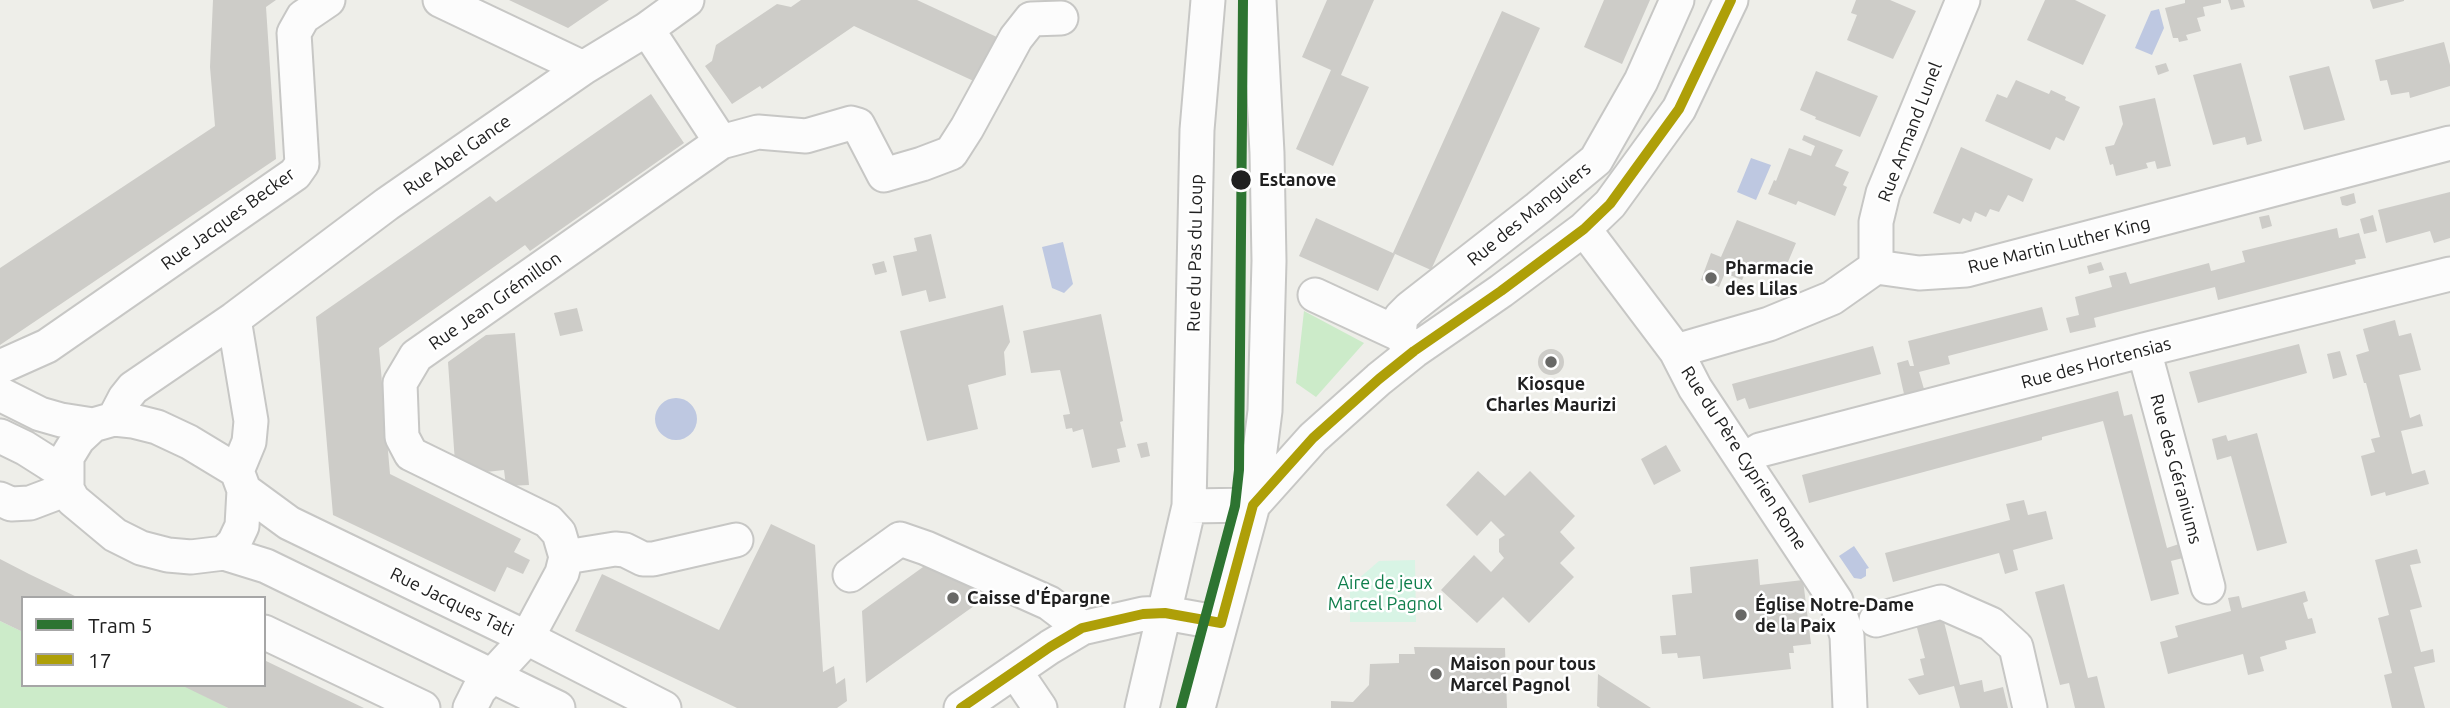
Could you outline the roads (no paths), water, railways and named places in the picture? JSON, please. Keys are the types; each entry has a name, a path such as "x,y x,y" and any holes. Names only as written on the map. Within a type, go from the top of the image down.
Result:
{"street":[{"name":"Rue Jacques Becker","path":"0,367 47,346 295,174 302,164 294,33 303,17 328,0"},
{"path":"440,0 583,68"},
{"name":"Rue Abel Gance","path":"104,422 133,388 234,320 387,204 583,68 647,29 687,0"},
{"name":"Rue du Pas du Loup","path":"1142,708 1189,506 1197,130 1208,0"},
{"path":"1198,708 1253,505 1265,411 1269,261 1267,153 1259,0"},
{"name":"Rue des Manguiers","path":"1406,342 1401,317 1410,308 1596,160 1641,81 1677,0"},
{"path":"1189,506 1253,505 1313,438 1379,379 1406,342 1501,291 1584,229 1609,204 1679,109 1731,0"},
{"name":"Rue Armand Lunel","path":"1876,267 1876,222 1883,193 1963,0"},
{"name":"Rue Jean Grémillon","path":"566,557 559,533 548,521 411,454 402,437 400,383 416,356 721,142 758,132 807,136 851,123 858,125 884,175 951,153 1016,38 1031,19 1061,18"},
{"path":"647,29 721,142"},
{"name":"Rue Martin Luther King","path":"1876,267 1919,273 1966,270 2450,143"},
{"name":"Rue du Père Cyprien Rome","path":"1584,229 1676,351 1695,388 1836,601 1847,636 1850,708"},
{"path":"1676,351 1758,328 1832,298 1876,267"},
{"name":"Rue des Hortensias","path":"1744,460 1760,450 2450,274"},
{"path":"1315,295 1406,342"},
{"path":"224,553 234,543 242,526 241,480 251,421 234,320"},
{"name":"Rue des Géraniums","path":"2144,350 2207,587"},
{"name":"Rue Jacques Tati","path":"0,394 40,414 61,420 133,421 157,427 189,442 241,480 289,523 527,638 664,708"},
{"path":"104,422 78,439 67,457 66,481 73,500 115,535 141,548 168,555 191,557 224,553 266,566 558,708"},
{"path":"0,436 25,448 66,481"},
{"path":"0,499 11,504 30,503 66,481"},
{"path":"850,575 900,539 1037,597 1082,628"},
{"path":"470,708 491,676 527,638 562,573 566,557 615,549 625,550 643,559 653,559 736,540"},
{"path":"1876,620 1941,602 1991,624 2016,647 2030,708"},
{"path":"961,708 1082,628 1143,614 1165,613 1221,623"},
{"path":"266,633 423,708"},
{"path":"1015,671 1040,708"}],"water":[{"path":"2159,9 2164,28 2152,55 2135,48 2151,11"},
{"path":"1751,158 1771,165 1756,200 1737,192"},
{"path":"1063,242 1073,284 1064,293 1052,288 1042,247"},
{"path":"676,398 691,404 697,419 691,434 676,440 661,434 655,419 661,404"},
{"path":"1854,546 1869,568 1866,569 1866,576 1861,579 1854,578 1839,556"}],"tram line":[{"name":"5","path":"1181,708 1235,506 1239,470 1243,0"}],"place":[{"name":"Estanove","path":"1241,180"},
{"name":"Pharmacie des Lilas","path":"1711,278"},
{"name":"Kiosque Charles Maurizi","path":"1551,362"},
{"name":"Caisse d'Épargne","path":"953,598"},
{"name":"Église Notre-Dame de la Paix","path":"1741,615"},
{"name":"Maison pour tous Marcel Pagnol","path":"1436,674"}],"park label":[{"name":"Aire de jeux Marcel Pagnol","path":"1385,593"}]}
